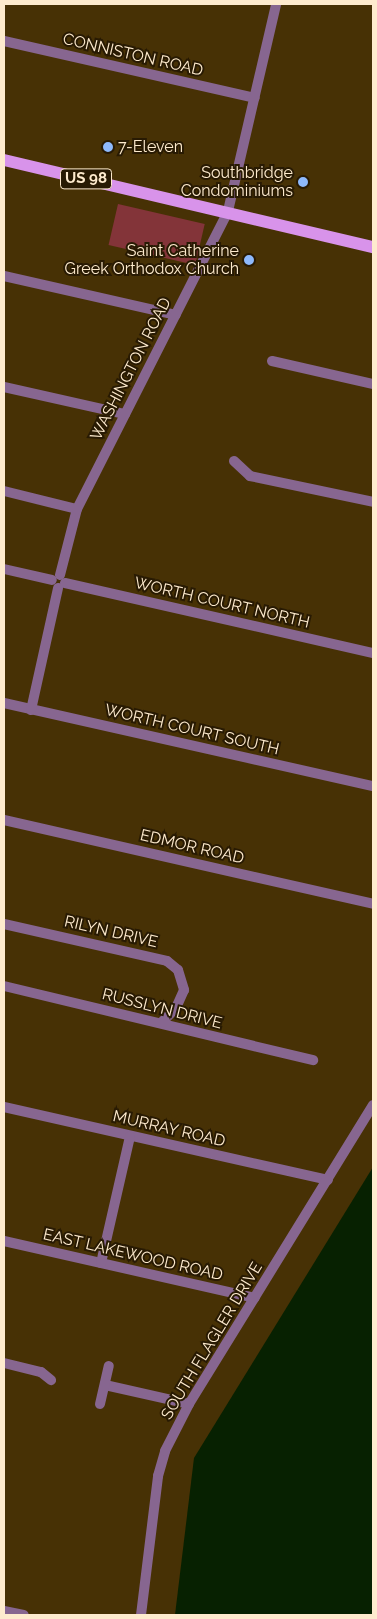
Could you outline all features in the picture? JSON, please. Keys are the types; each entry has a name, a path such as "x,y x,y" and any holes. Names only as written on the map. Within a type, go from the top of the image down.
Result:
{"main road":[{"name":"US 98","path":"4,160 228,211 373,247"}],"street":[{"name":"WASHINGTON ROAD","path":"31,710 76,510 228,211 276,4"},
{"name":"CONNISTON ROAD","path":"4,41 255,98"},
{"path":"4,276 176,315"},
{"path":"272,361 373,384"},
{"path":"4,387 125,414"},
{"path":"234,461 250,476 373,502"},
{"path":"4,491 76,510"},
{"name":"WORTH COURT NORTH","path":"4,569 373,653"},
{"name":"WORTH COURT SOUTH","path":"4,703 373,786"},
{"name":"EDMOR ROAD","path":"4,820 373,904"},
{"name":"RILYN DRIVE","path":"4,924 168,961 178,970 184,990 176,1008 162,1022"},
{"name":"RUSSLYN DRIVE","path":"4,986 162,1022 313,1060"},
{"name":"SOUTH FLAGLER DRIVE","path":"141,1615 158,1476 165,1451 189,1404 373,1105"},
{"name":"MURRAY ROAD","path":"4,1107 328,1180"},
{"path":"101,1263 130,1136"},
{"name":"EAST LAKEWOOD ROAD","path":"4,1241 255,1298"},
{"path":"4,1363 41,1372 51,1380"},
{"path":"100,1404 109,1366"},
{"path":"105,1385 189,1404"},
{"path":"4,1611 24,1615"}],"shaded area":[{"path":"118,204 205,224 195,265 109,245"},
{"path":"373,1167 373,1615 175,1615 194,1458"}],"place":[{"name":"7-Eleven","path":"108,147"},
{"name":"Southbridge Condominiums","path":"303,182"},
{"name":"Saint Catherine Greek Orthodox Church","path":"249,260"}]}
